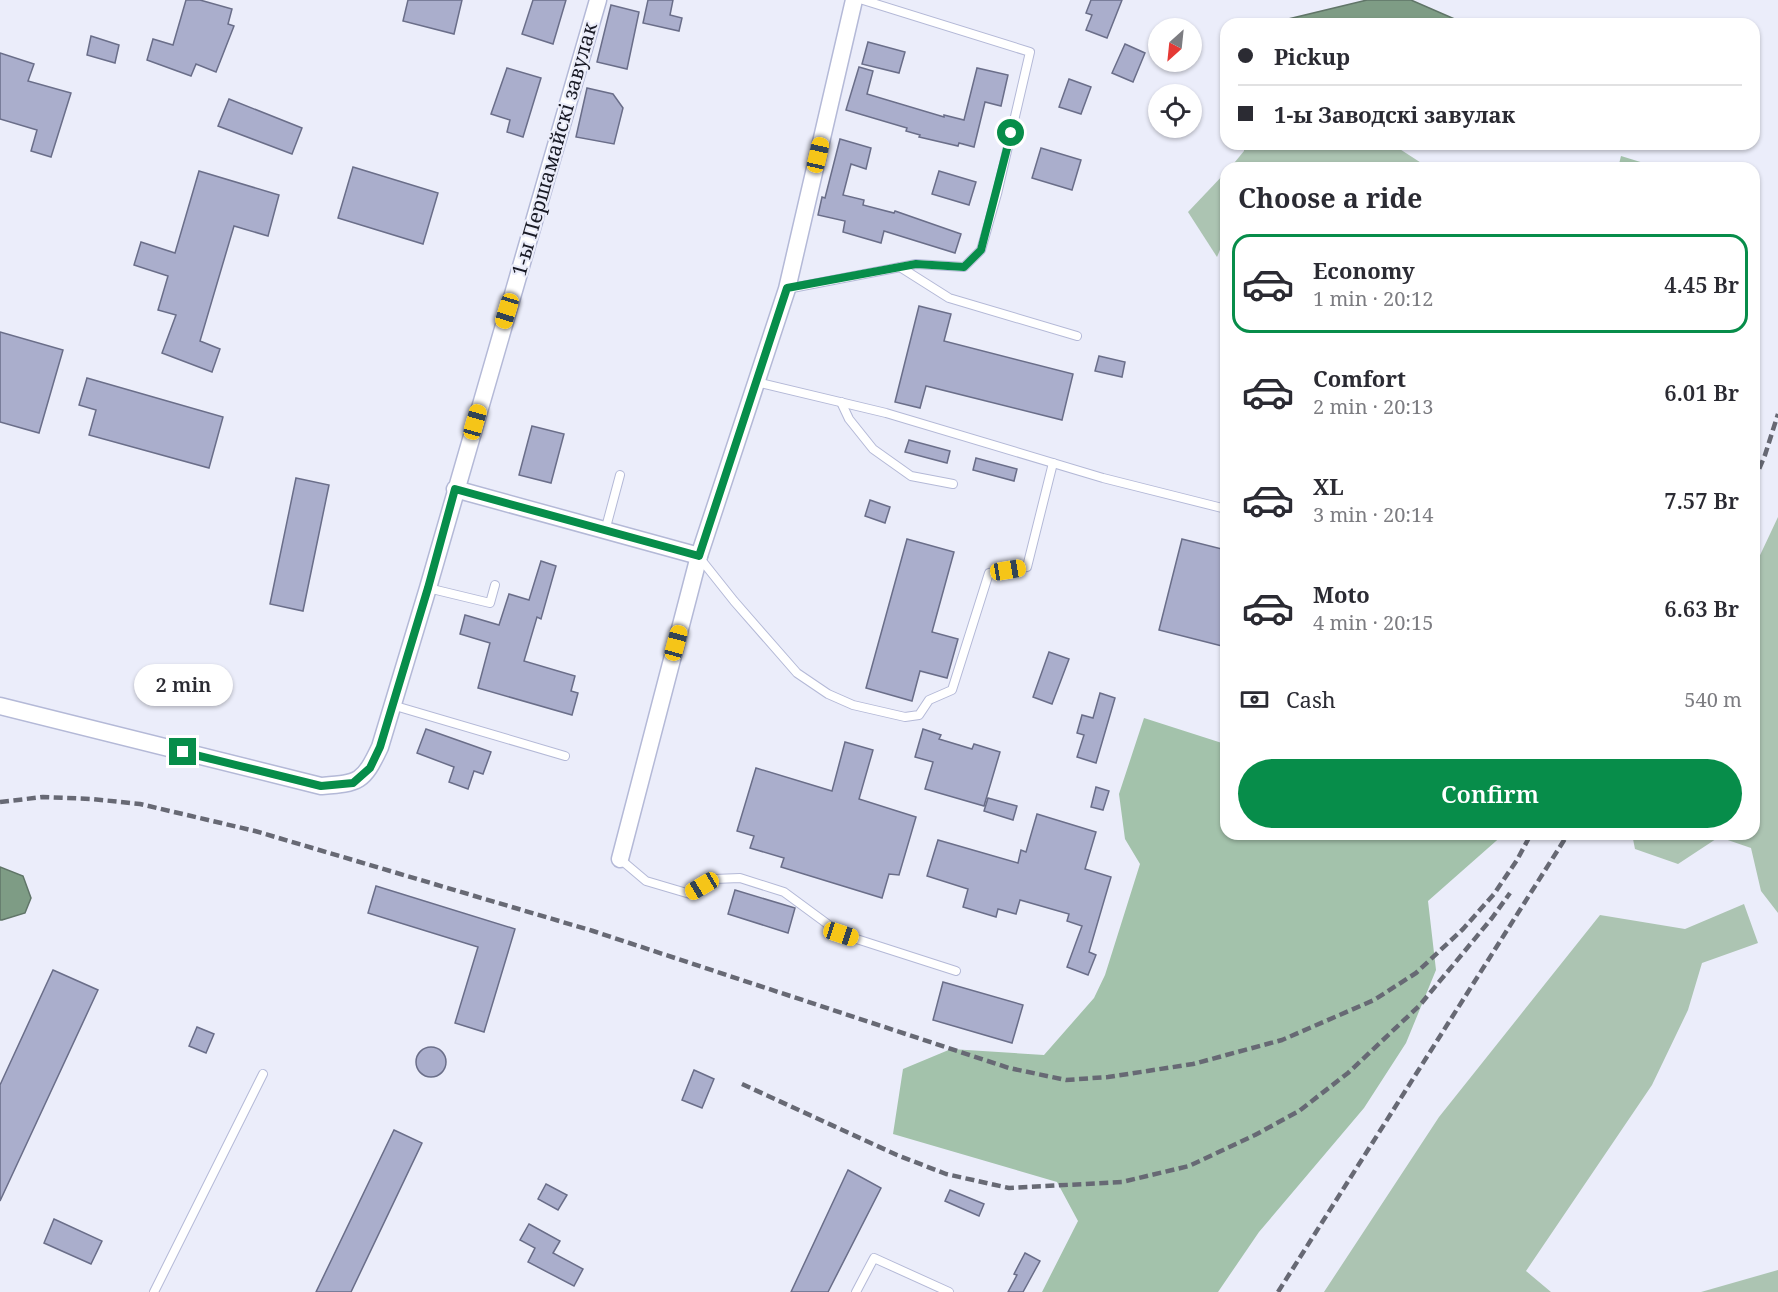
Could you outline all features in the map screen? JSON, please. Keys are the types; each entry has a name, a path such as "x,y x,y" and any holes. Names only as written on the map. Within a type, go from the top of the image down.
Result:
{"street":[{"name":"1-ы Першамайскі завулак","path":"0,706 321,786 353,783 370,768 380,747 428,588 598,0"},
{"path":"620,859 699,556 787,288 854,0"},
{"path":"455,489 699,556"}],"lane":[{"path":"787,288 916,264 964,267 981,250 997,194 1030,52 863,0"},
{"path":"900,267 949,298 1077,336"},
{"path":"756,382 886,413 1053,463 1220,507"},
{"path":"841,402 849,419 873,449 911,476 953,484"},
{"path":"699,556 734,601 797,673 828,694 853,705 905,717 919,715 929,700 952,690 989,573 1027,567 1053,463"},
{"path":"605,531 620,475"},
{"path":"428,588 490,603 495,585"},
{"path":"392,705 565,756"},
{"path":"620,859 646,881 690,894 714,879 740,878 784,892 841,934 956,971"},
{"path":"154,1292 262,1074"},
{"path":"856,1292 874,1258 949,1292"}],"shaded area":[{"path":"1367,0 1411,0 1452,18 1293,18"},
{"path":"1401,150 1420,162 1235,162 1244,151"},
{"path":"1621,156 1640,162 1620,162"},
{"path":"1220,178 1220,250 1217,257 1188,212"},
{"path":"1778,517 1778,913 1761,891 1751,848 1728,840 1760,840 1760,555"},
{"path":"1144,718 1220,742 1220,840 1497,840 1428,901 1436,970 1406,1043 1364,1108 1259,1232 1218,1292 1042,1292 1078,1221 1057,1182 893,1134 903,1069 951,1049 1044,1055 1094,998 1105,975 1140,864 1125,839 1119,794"},
{"path":"1633,840 1714,840 1678,864 1635,849"},
{"path":"0,867 23,876 31,898 25,913 2,920 0,920"},
{"path":"1744,904 1758,943 1702,963 1688,1010 1652,1085 1526,1271 1551,1292 1324,1292 1439,1117 1600,915 1685,929"},
{"path":"1778,1270 1778,1292 1701,1292"}],"building":[{"path":"186,0 200,0 232,9 228,24 234,26 216,72 196,64 191,76 147,60 153,39 173,45"},
{"path":"408,0 462,0 454,34 403,21"},
{"path":"533,0 566,0 553,44 522,34"},
{"path":"648,0 673,0 670,15 682,18 679,31 643,23"},
{"path":"1091,0 1122,0 1107,38 1086,30 1092,15 1086,13"},
{"path":"611,5 639,12 627,69 597,62"},
{"path":"91,36 119,45 115,63 87,55"},
{"path":"868,42 905,52 899,73 862,64"},
{"path":"1125,44 1145,53 1133,82 1112,73"},
{"path":"0,53 34,64 28,81 71,93 51,157 31,151 37,130 0,119"},
{"path":"859,67 873,71 867,94 944,117 944,115 964,120 977,68 1008,75 1001,106 985,102 974,147 959,143 958,146 919,137 920,135 906,131 907,128 846,110"},
{"path":"507,68 541,78 523,137 507,132 510,120 491,114"},
{"path":"1069,79 1091,87 1081,114 1059,107"},
{"path":"587,88 613,94 623,108 614,144 576,137"},
{"path":"229,99 302,128 292,154 218,126"},
{"path":"840,139 871,148 866,169 851,164 843,195 864,200 863,205 894,213 895,211 961,234 955,253 884,231 881,243 843,232 845,221 818,215 822,197 825,198"},
{"path":"1041,148 1081,160 1072,190 1032,178"},
{"path":"353,167 438,193 423,244 338,218"},
{"path":"199,171 279,195 268,236 234,226 200,341 220,349 212,372 162,353 176,315 158,310 168,276 134,265 141,242 175,253"},
{"path":"939,171 976,182 969,205 932,194"},
{"path":"919,306 951,314 944,341 1073,374 1062,420 926,386 920,408 895,402"},
{"path":"0,332 63,350 39,433 0,422"},
{"path":"1099,356 1125,362 1122,377 1095,371"},
{"path":"87,378 223,417 209,468 89,435 96,410 79,405"},
{"path":"532,426 564,434 551,483 519,475"},
{"path":"909,440 950,451 947,463 905,452"},
{"path":"976,458 1017,469 1014,481 973,470"},
{"path":"296,478 329,485 303,611 270,604"},
{"path":"870,500 890,507 885,523 865,516"},
{"path":"907,539 954,552 932,632 958,639 947,678 920,671 912,701 866,688"},
{"path":"1182,539 1220,548 1220,645 1159,630"},
{"path":"541,561 556,566 541,619 537,617 524,661 575,676 571,691 578,693 572,715 478,688 490,643 460,634 465,615 499,625 509,594 529,600"},
{"path":"1049,652 1069,659 1052,704 1033,697"},
{"path":"1100,693 1115,698 1096,763 1077,757 1084,735 1077,733 1082,715 1093,718"},
{"path":"426,729 491,752 483,774 474,771 468,789 449,782 454,767 417,753"},
{"path":"923,729 941,735 939,739 972,749 974,744 1000,752 984,806 925,789 933,762 915,757"},
{"path":"845,742 873,750 859,799 916,817 899,875 889,874 882,898 781,867 784,858 750,848 754,836 737,831 756,768 832,791"},
{"path":"1096,787 1109,791 1103,810 1091,807"},
{"path":"988,798 1017,806 1013,820 984,811"},
{"path":"1037,814 1096,832 1085,869 1111,877 1089,952 1096,955 1088,975 1067,967 1082,926 1067,921 1069,914 1020,900 1016,914 998,909 996,917 963,907 968,889 927,876 938,840 1018,863 1021,850 1026,852"},
{"path":"376,886 515,929 484,1032 455,1023 478,947 368,913"},
{"path":"735,890 795,908 788,933 728,914"},
{"path":"53,970 98,990 0,1201 0,1085"},
{"path":"943,982 1023,1005 1012,1043 933,1020"},
{"path":"197,1027 214,1034 206,1053 189,1046"},
{"path":"431,1047 442,1051 446,1062 442,1073 431,1077 420,1073 416,1062 420,1051"},
{"path":"694,1070 714,1079 702,1108 682,1100"},
{"path":"394,1130 422,1143 351,1292 316,1292"},
{"path":"848,1170 881,1188 828,1292 791,1292"},
{"path":"546,1184 567,1195 558,1210 538,1199"},
{"path":"950,1190 984,1204 979,1216 945,1201"},
{"path":"54,1219 102,1241 91,1264 44,1243"},
{"path":"529,1224 560,1241 553,1253 583,1269 574,1286 528,1262 535,1248 520,1240"},
{"path":"1025,1253 1040,1261 1023,1292 1008,1292 1017,1275 1014,1274"}],"railway":[{"path":"1760,467 1778,414"},
{"path":"0,802 43,797 140,804 255,831 593,931 1009,1068 1066,1080 1108,1077 1193,1064 1282,1040 1374,1000 1416,973 1463,929 1494,894 1528,840"},
{"path":"1278,1292 1564,840"},
{"path":"742,1084 897,1155 946,1174 1009,1188 1122,1182 1189,1166 1299,1111 1348,1073 1420,1005 1510,893"}],"route":[{"path":"183,752 321,786 353,783 370,768 380,747 455,489 699,556 787,288 916,264 964,267 981,250 1011,133"}]}
